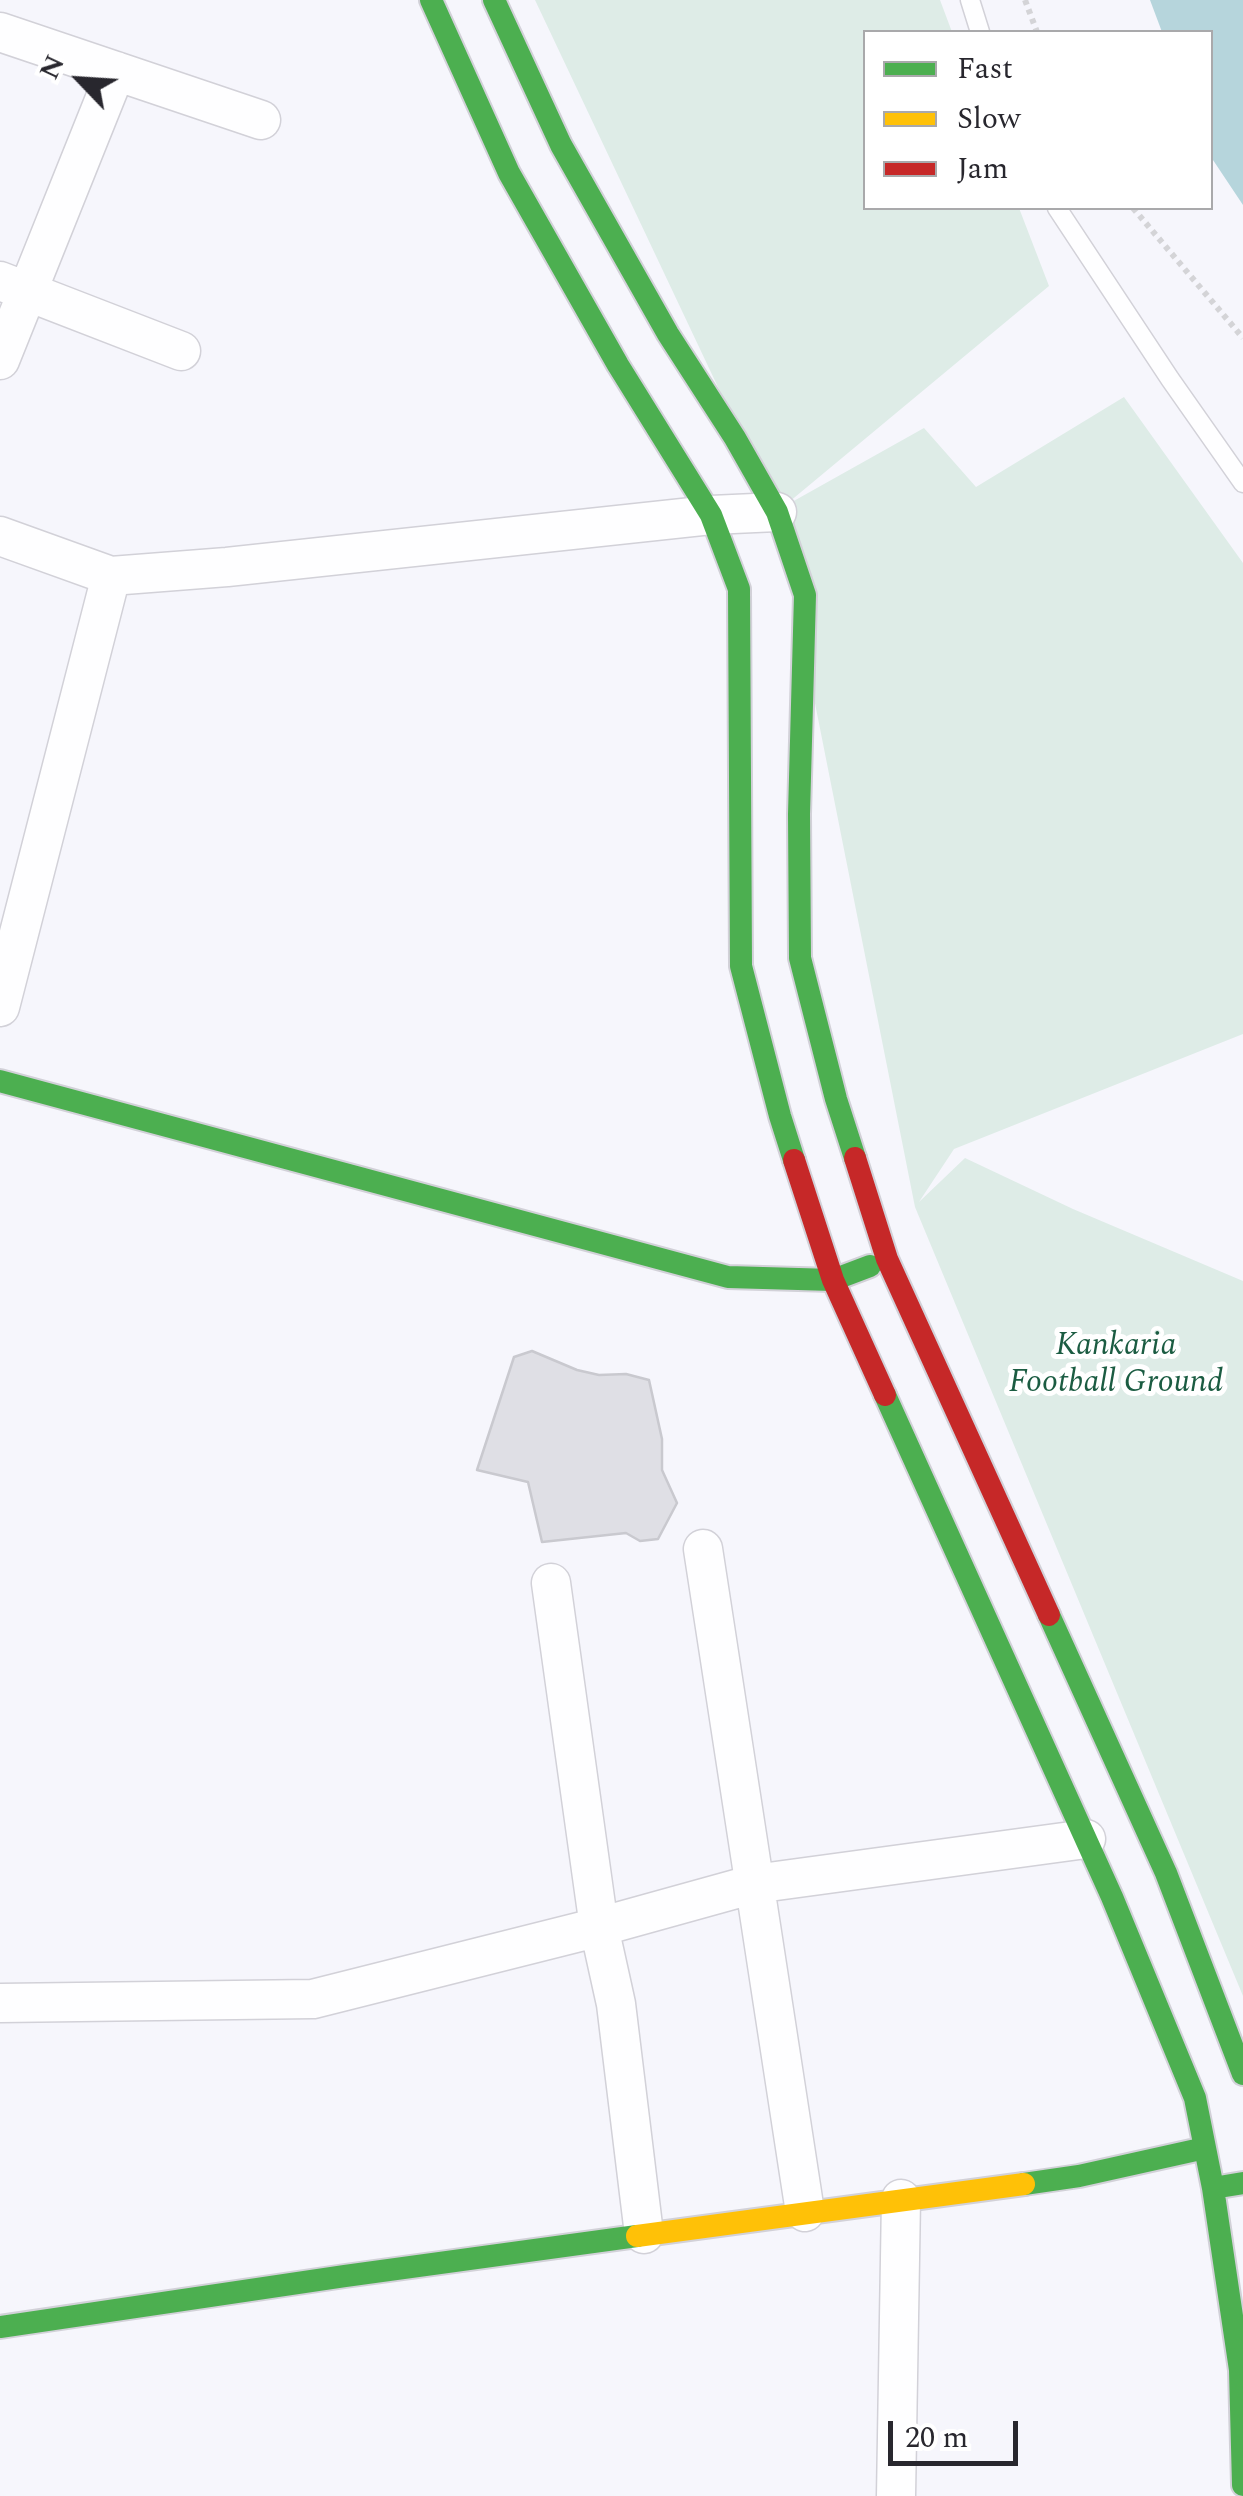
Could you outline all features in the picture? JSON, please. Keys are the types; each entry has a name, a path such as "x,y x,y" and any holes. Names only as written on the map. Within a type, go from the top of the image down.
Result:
{"main road":[{"path":"431,0 509,173 618,365 711,515 740,589 742,966 780,1116 832,1280 1086,1840 1224,2088"},
{"path":"494,0 561,145 668,334 777,512 805,595 800,958 836,1099 887,1259 1166,1873 1224,2088 1205,2148 1240,2370 1243,2485"},
{"path":"0,1080 728,1277 832,1280 887,1259"},
{"path":"0,2328 644,2234 1079,2176 1205,2148"},
{"path":"1212,2188 1243,2182"}],"street":[{"path":"0,32 261,120"},
{"path":"0,360 14,286 116,71"},
{"path":"14,286 181,351"},
{"path":"0,536 110,576 711,515 777,512"},
{"path":"0,1007 110,576"},
{"path":"703,1549 805,2212"},
{"path":"551,1582 599,1928 616,2004 644,2234"},
{"path":"0,2003 313,1998 599,1928 754,1884 1086,1840"},
{"path":"896,2496 900,2199"}],"lane":[{"path":"970,0 979,30"},
{"path":"1057,210 1243,483"}],"path":[{"path":"1025,0 1036,30"},
{"path":"1135,210 1243,338"}],"green space":[{"name":"Kankaria Football Ground","path":"535,0 940,0 951,30 863,30 863,210 1020,210 1049,286 783,507 924,428 976,487 1124,397 1243,563 1243,1034 954,1149 919,1202 965,1158 1243,1281 1243,1996 915,1207 777,512"}],"water":[{"path":"1150,0 1243,0 1243,205 1213,160 1213,30 1161,30"}],"building":[{"path":"532,1351 577,1370 649,1380 662,1439 662,1470 677,1503 658,1539 640,1541 626,1533 542,1542 528,1482 477,1470 514,1357"}],"traffic: fast":[{"path":"431,0 509,173 618,365 711,515 739,589 741,966 794,1160"},
{"path":"494,0 561,145 668,334 777,512 805,595 800,958 855,1158"},
{"path":"0,1081 728,1277 833,1280 870,1266"},
{"path":"885,1395 1112,1897 1195,2098 1213,2188 1243,2183"},
{"path":"1049,1615 1166,1873 1243,2074"},
{"path":"1024,2184 1205,2148"},
{"path":"1213,2188 1240,2370 1243,2485"},
{"path":"0,2327 637,2236"}],"traffic: slow":[{"path":"637,2236 1024,2184"}],"traffic: jam":[{"path":"855,1158 887,1259 1049,1615"},
{"path":"794,1160 833,1280 885,1395"}]}
